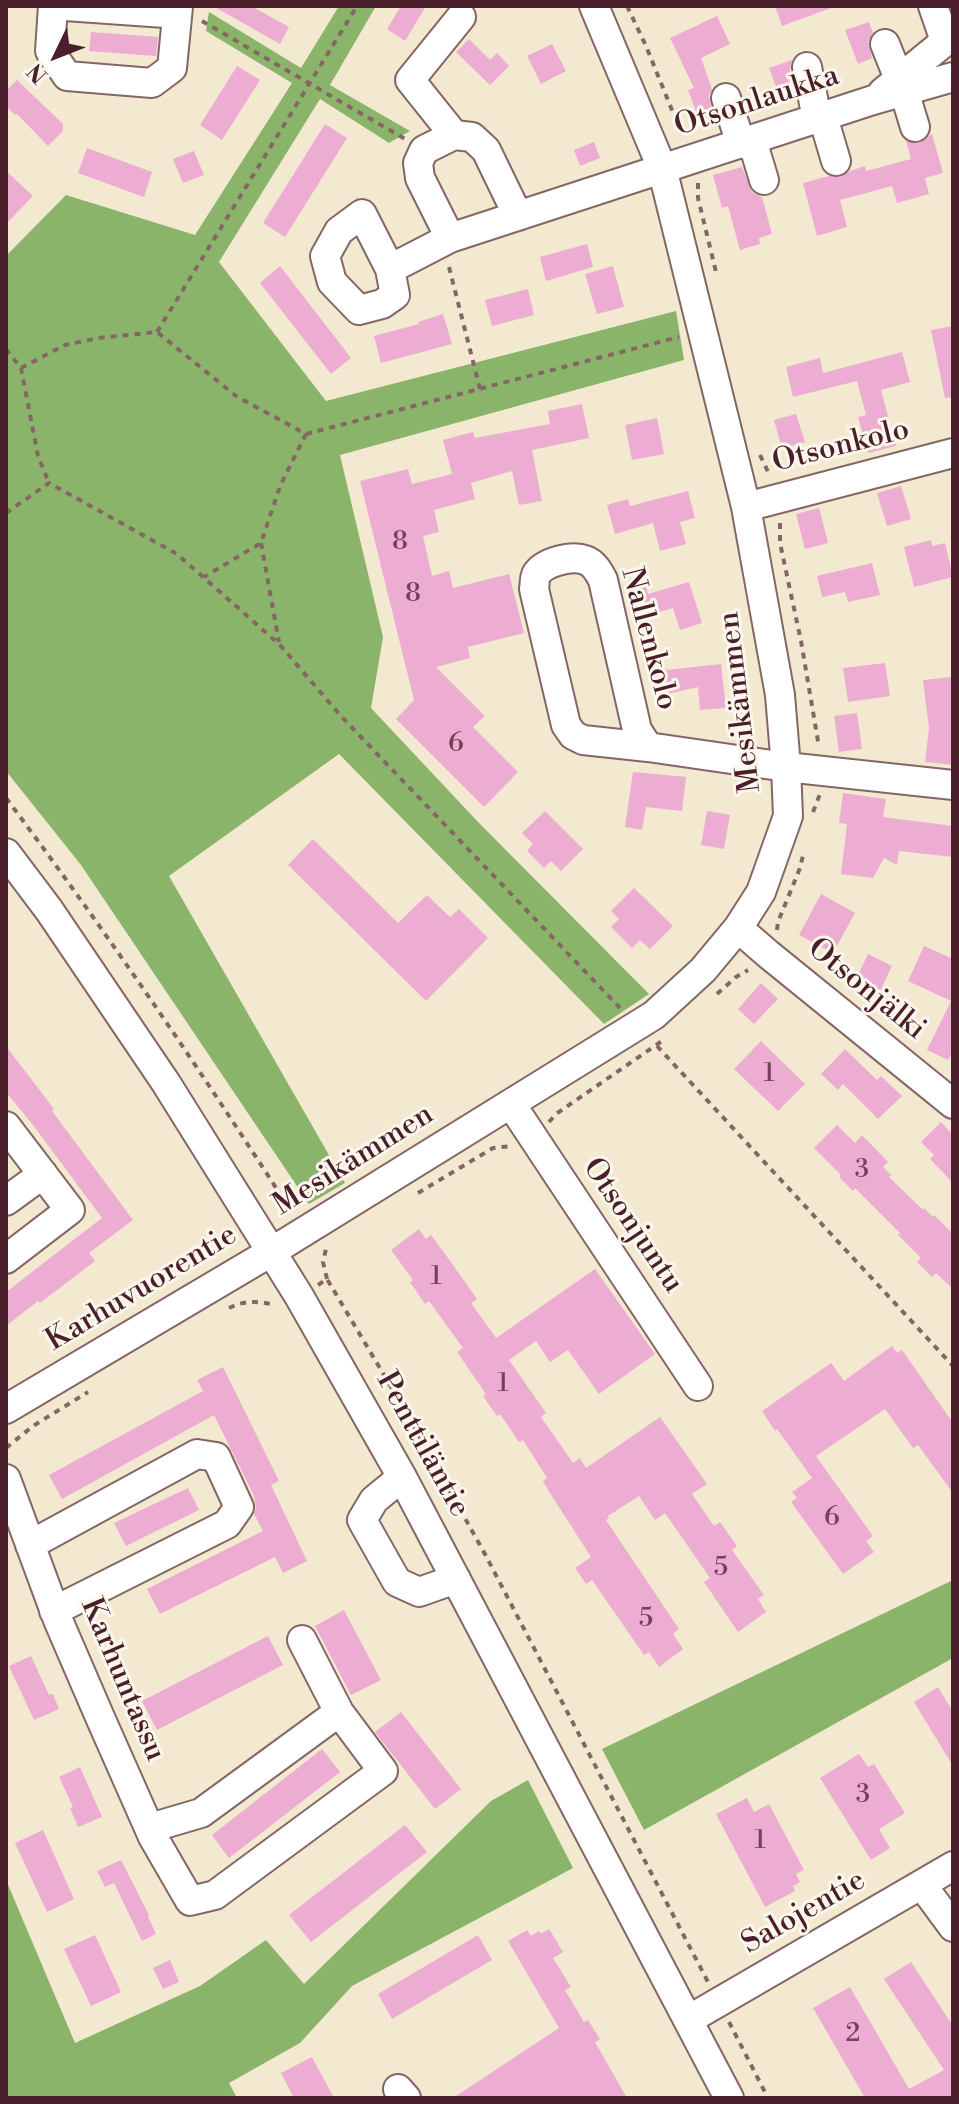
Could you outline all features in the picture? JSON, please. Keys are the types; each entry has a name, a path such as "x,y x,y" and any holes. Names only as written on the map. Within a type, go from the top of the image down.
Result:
{"street":[{"path":"53,6 50,51 67,76 152,83 172,68 178,6"},
{"path":"65,6 165,13 178,6"},
{"name":"Mesikämmen","path":"271,1252 511,1104 647,1036 654,1015 703,970 738,928 761,892 788,816 780,695 746,507 662,168 594,6"},
{"path":"933,6 949,38"},
{"path":"454,135 410,80 461,17"},
{"name":"Otsonlaukka","path":"390,269 450,238 873,100 901,85 949,38"},
{"path":"885,44 915,127"},
{"path":"807,67 820,118 836,161"},
{"name":"Otsonlaukka","path":"901,85 953,77"},
{"path":"726,98 764,180"},
{"path":"450,238 420,178 418,163 424,150 454,135 472,137 486,150 518,216"},
{"name":"Otsonkolo","path":"746,507 953,453"},
{"name":"Nallenkolo","path":"648,747 637,730 603,580 598,570 588,560 575,558 544,566 536,575 534,589 566,725 573,735 583,740 786,767 953,785"},
{"name":"Penttiläntie","path":"6,853 49,910 166,1083 299,1296 402,1477 729,2098"},
{"name":"Otsonjälki","path":"738,928 953,1104"},
{"name":"Otsonjuntu","path":"511,1104 698,1386"},
{"path":"6,1126 70,1210 6,1259"},
{"path":"6,1201 43,1174"},
{"name":"Karhuvuorentie","path":"6,1409 271,1252"},
{"path":"30,1545 197,1454 216,1457 239,1507 227,1524 54,1611"},
{"path":"402,1477 374,1500 362,1520 397,1582 419,1592 456,1579"},
{"name":"Karhuntassu","path":"6,1479 54,1611 150,1828 190,1901 215,1895 383,1771 339,1712"},
{"path":"150,1828 201,1813 339,1712 302,1640"},
{"name":"Salojentie","path":"688,2020 953,1866"},
{"path":"922,1885 953,1927"}],"path":[{"path":"178,6 424,150"},
{"path":"157,332 357,6"},
{"path":"627,6 676,120 692,149 698,169 698,198 718,282"},
{"path":"450,238 444,249 480,389"},
{"path":"21,368 65,345 157,332 236,396 306,434 702,331"},
{"path":"6,349 21,368 38,456 49,483 177,554 280,645 340,715 647,1036 953,1366"},
{"path":"280,645 261,543 280,486 306,434"},
{"path":"758,452 776,487 780,508 780,543 801,641 825,784 811,823"},
{"path":"6,513 49,483"},
{"path":"204,577 261,543"},
{"path":"6,798 76,890 182,1043 289,1208 310,1228"},
{"path":"714,997 736,977 761,963 775,945 778,922 800,868 807,838"},
{"path":"416,1194 493,1148 516,1145 532,1136 647,1036 668,1036"},
{"path":"327,1279 323,1262 326,1249 339,1241"}],"green space":[{"path":"339,6 376,6 330,85 410,131 389,143 320,99 219,262 326,401 676,311 684,360 340,455 383,637 371,708 479,823 649,994 604,1024 339,754 169,876 345,1183 309,1204 81,865 6,771 6,256 66,195 195,235 292,83 206,31 209,12 301,68"},
{"path":"953,1580 953,1658 644,1830 602,1749"},
{"path":"528,1780 573,1868 352,1986 300,2043 229,2083 237,2098 6,2098 6,1880 75,2043 200,1986 266,1940 304,1984 491,1801"}],"building":[{"path":"213,6 251,6 289,27 280,44"},
{"path":"401,6 426,6 405,41 387,29"},
{"path":"775,6 830,6 831,8 782,26"},
{"path":"717,16 730,44 701,58 712,89 709,95 716,122 702,128 688,90 694,88 670,38"},
{"path":"869,22 873,33 868,42 872,58 858,64 845,30"},
{"path":"91,32 158,37 156,56 89,51"},
{"path":"469,39 490,60 497,53 509,66 490,85 456,52"},
{"path":"552,44 566,71 541,84 527,56"},
{"path":"792,60 790,70 796,98 782,103 769,68"},
{"path":"237,66 260,80 222,140 200,125"},
{"path":"17,80 63,124 63,131 48,146 6,106 6,91"},
{"path":"325,124 347,138 285,237 263,223"},
{"path":"932,134 943,173 925,178 929,194 897,203 892,186 840,200 847,227 817,236 803,183 829,176 840,177 865,166 866,171 911,159 906,141 919,143"},
{"path":"594,142 600,158 580,166 574,150"},
{"path":"87,148 152,172 144,197 78,173"},
{"path":"194,151 204,175 183,183 173,159"},
{"path":"742,167 752,192 762,197 772,234 759,238 760,244 740,250 728,206 722,208 713,175"},
{"path":"6,171 33,196 6,224"},
{"path":"587,244 593,267 546,281 540,257"},
{"path":"280,266 351,358 331,374 260,283"},
{"path":"613,266 624,307 597,314 585,274"},
{"path":"528,289 534,315 492,326 485,300"},
{"path":"443,314 452,344 381,363 374,336"},
{"path":"953,326 953,397 945,398 931,330"},
{"path":"902,352 910,382 881,390 896,446 868,453 858,417 866,415 857,381 793,397 786,367 820,358 823,373"},
{"path":"582,404 589,438 532,450 542,501 519,505 512,471 471,483 475,499 434,510 439,532 423,536 432,576 449,571 453,588 509,574 524,633 468,647 470,658 436,667 485,716 473,727 518,772 484,807 396,719 414,700 360,481 408,469 412,484 452,474 443,440 473,432 475,438 550,424 548,411"},
{"path":"796,414 805,442 782,449 774,420"},
{"path":"657,418 664,454 632,460 625,425"},
{"path":"901,486 911,519 887,526 877,493"},
{"path":"688,491 695,518 680,522 686,544 660,551 653,523 615,534 607,505 628,499 630,506"},
{"path":"819,508 828,543 805,549 796,514"},
{"path":"931,540 932,546 945,543 953,577 914,587 904,547"},
{"path":"872,563 880,595 848,602 845,592 822,597 817,576"},
{"path":"689,582 702,623 680,630 673,608 636,619 627,591 646,585 648,594"},
{"path":"885,663 890,696 848,702 843,668"},
{"path":"721,664 726,708 700,710 698,687 654,697 648,669"},
{"path":"953,677 953,765 925,762 929,728 923,680"},
{"path":"857,713 862,749 839,752 834,716"},
{"path":"633,772 686,777 682,811 646,807 642,830 625,827"},
{"path":"843,793 886,799 883,817 953,826 953,857 899,851 897,865 884,858 873,878 841,874 847,824 839,823"},
{"path":"545,811 583,849 561,871 551,861 544,868 527,851 533,844 522,833"},
{"path":"707,811 730,815 724,849 701,845"},
{"path":"313,839 398,923 427,895 450,917 459,909 488,938 426,1001 288,865"},
{"path":"634,888 673,926 650,949 640,940 632,948 611,927 619,919 611,911"},
{"path":"821,894 855,913 833,953 799,935"},
{"path":"924,946 953,959 953,1050 948,1060 927,1050 951,1001 908,981"},
{"path":"868,954 892,966 875,1002 851,990"},
{"path":"761,983 778,999 754,1024 738,1009"},
{"path":"761,1041 805,1084 778,1111 734,1069"},
{"path":"6,1046 133,1220 89,1253 95,1261 6,1326 6,1292 102,1218 6,1092"},
{"path":"845,1049 877,1080 881,1076 902,1096 878,1119 843,1084 838,1090 821,1074"},
{"path":"941,1122 953,1135 953,1183 930,1159 934,1155 921,1142"},
{"path":"837,1125 855,1143 862,1135 888,1162 883,1167 891,1175 889,1177 953,1234 953,1289 936,1273 932,1277 917,1262 921,1258 898,1235 900,1233 855,1188 853,1191 814,1148"},
{"path":"419,1229 426,1239 431,1235 477,1299 471,1303 496,1338 595,1269 655,1354 599,1394 568,1350 550,1362 536,1341 509,1360 546,1413 541,1417 573,1463 580,1458 586,1468 660,1417 707,1484 692,1494 714,1526 720,1522 737,1546 732,1550 764,1595 758,1599 766,1612 738,1632 704,1582 710,1578 665,1513 655,1520 639,1496 606,1520 679,1629 673,1634 683,1649 659,1667 649,1652 644,1655 592,1580 586,1584 575,1568 591,1557 548,1490 543,1481 547,1478 523,1440 519,1442 483,1396 486,1394 457,1352 463,1348 429,1301 425,1304 410,1282 413,1280 391,1250"},
{"path":"892,1346 897,1353 902,1350 953,1423 953,1493 918,1445 913,1448 885,1409 816,1456 873,1536 866,1541 874,1552 843,1574 791,1502 797,1498 792,1492 812,1478 762,1411 831,1363 844,1381"},
{"path":"223,1367 279,1481 271,1485 307,1561 283,1573 275,1557 160,1614 147,1589 263,1531 254,1514 254,1496 214,1415 62,1499 49,1475 203,1391 197,1380"},
{"path":"188,1488 199,1510 126,1546 114,1523"},
{"path":"344,1610 381,1680 351,1695 315,1626"},
{"path":"268,1636 283,1665 157,1730 142,1701"},
{"path":"31,1656 59,1709 34,1720 9,1666"},
{"path":"938,1687 953,1712 953,1766 914,1702"},
{"path":"401,1712 461,1789 435,1809 375,1732"},
{"path":"322,1749 340,1772 229,1858 212,1835"},
{"path":"859,1754 868,1767 874,1764 905,1813 879,1829 890,1848 871,1860 820,1778"},
{"path":"80,1767 102,1817 78,1827 70,1808 73,1807 59,1777"},
{"path":"747,1798 754,1812 769,1804 804,1870 796,1874 800,1882 793,1886 795,1891 765,1907 716,1814"},
{"path":"405,1825 427,1852 311,1942 289,1915"},
{"path":"43,1830 74,1899 47,1912 15,1843"},
{"path":"121,1860 156,1934 142,1941 114,1883 105,1887 97,1871"},
{"path":"549,1929 563,1952 553,1958 571,1987 565,1990 584,2022 588,2020 600,2039 595,2042 627,2098 453,2098 559,2028 508,1941 527,1930 531,1936"},
{"path":"95,1935 121,1992 91,2006 64,1949"},
{"path":"478,1935 492,1960 392,2019 378,1994"},
{"path":"170,1960 179,1982 163,1989 153,1968"},
{"path":"911,1962 953,2026 953,2098 865,2098 813,2008 850,1987 909,2089 944,2070 884,1979"},
{"path":"312,2057 334,2098 294,2098 281,2073"}]}
